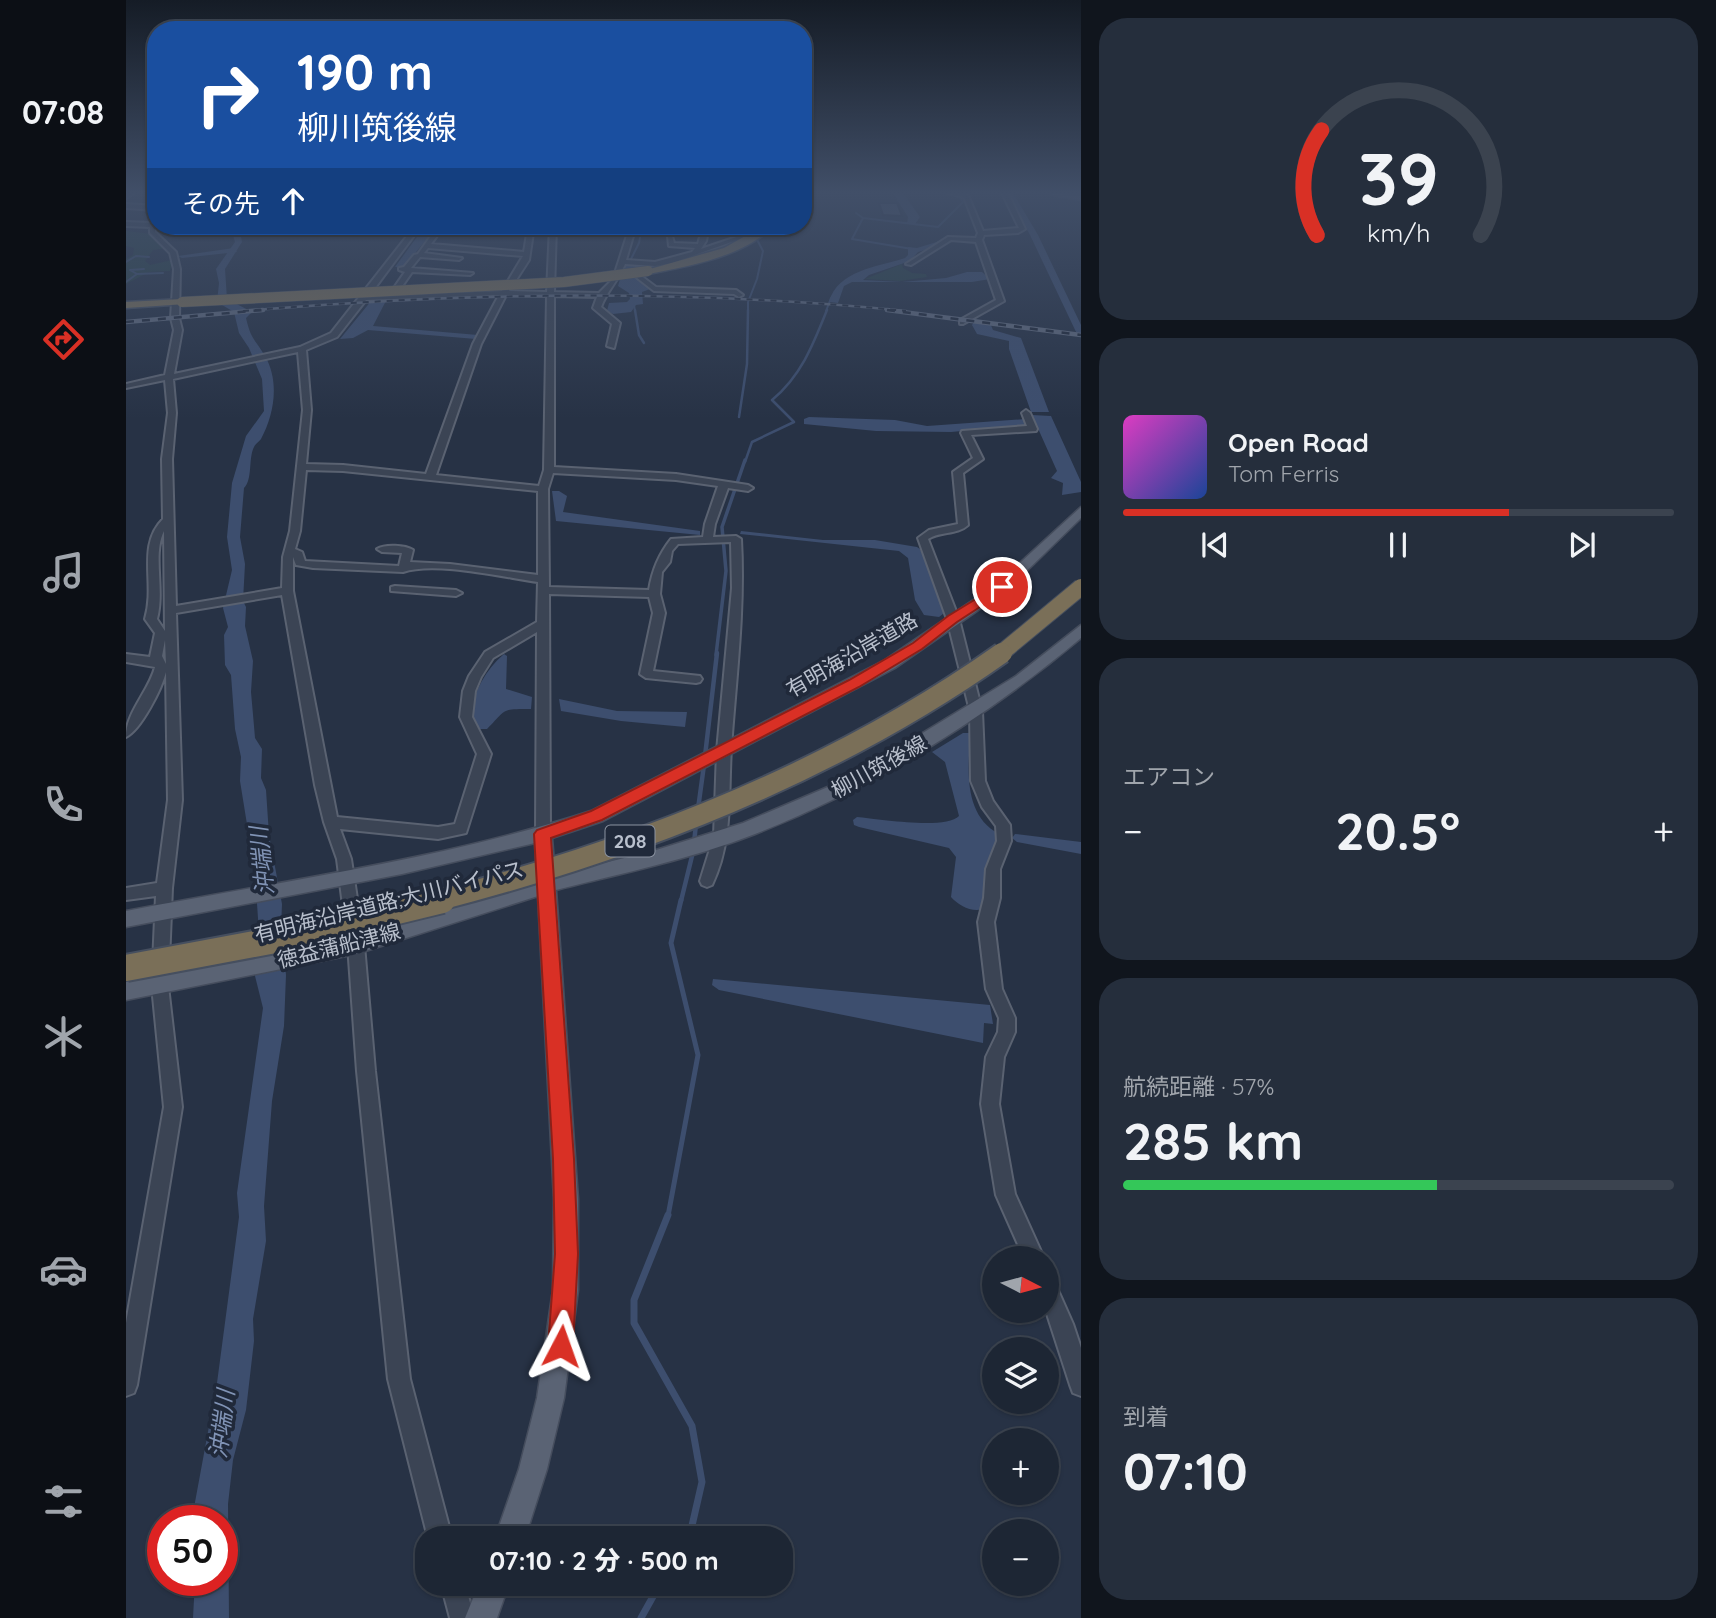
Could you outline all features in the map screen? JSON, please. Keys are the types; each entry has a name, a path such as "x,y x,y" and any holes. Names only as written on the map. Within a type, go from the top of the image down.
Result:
{"highway":[{"path":"126,305 564,282 633,269"},
{"name":"有明海沿岸道路;大川バイパス","path":"126,958 217,944 370,911 601,846 710,803 813,758 935,691 982,661 1050,608 1081,579"},
{"name":"有明海沿岸道路;大川バイパス","path":"126,968 229,950 496,886 605,851 714,809 818,763 928,702 987,664 1056,611 1081,587"}],"main road":[{"name":"有明海沿岸道路","path":"542,834 597,816 890,664 1002,587 1081,511"},
{"name":"柳川筑後線","path":"547,885 653,858 748,829 855,783 976,711 1043,663 1081,630"},
{"path":"126,919 542,834 564,1159 567,1254 561,1346 548,1416 514,1526"},
{"name":"徳益蒲船津線","path":"126,991 184,982 348,947 547,885"},
{"path":"481,1618 489,1596"}],"street":[{"path":"126,1385 173,1107 160,986 171,910 164,888 175,800 176,609 167,521 167,460 173,413 172,376 178,330 175,318 179,302 176,269"},
{"path":"126,386 294,351 334,335 369,298 388,269"},
{"path":"397,269 470,273"},
{"path":"391,297 409,271 406,269"},
{"path":"430,477 477,344 504,293 521,269"},
{"path":"542,834 543,489 549,470 552,269"},
{"path":"617,280 619,269"},
{"path":"611,346 616,323 597,308 601,295 617,280 638,269"},
{"path":"642,269 654,289 736,292 739,295"},
{"path":"963,322 982,312 989,304 1000,301 990,269"},
{"path":"369,298 504,293 601,295"},
{"path":"294,351 307,410 295,531 283,592 331,821 344,859 342,877 348,947 366,1071 398,1379 437,1526"},
{"path":"1026,413 1033,429 965,433 978,459 958,472 963,525 949,531 933,532 923,538 953,619 976,711 978,781 987,803 1003,825 1004,842 993,869 992,898 986,922 994,989 1007,1018 1006,1032 995,1057 990,1104 1006,1195 1029,1246"},
{"path":"301,467 343,468 543,489"},
{"path":"549,470 676,478 745,487"},
{"path":"712,538 710,524 727,484"},
{"path":"126,732 134,723 158,679 159,663 156,656 161,633 151,619 156,596 154,550 158,529 167,521"},
{"path":"696,680 646,674 659,613 654,594 657,571 665,562 675,541 712,538 736,540 738,588 724,751 707,881"},
{"path":"382,549 408,550 403,569"},
{"path":"290,550 298,554 300,563 403,569 410,565 434,566 542,584 654,594"},
{"path":"425,591 434,566"},
{"path":"395,589 456,593"},
{"path":"176,609 283,592"},
{"path":"331,821 438,833 461,829 484,754 466,717 469,691 489,655 541,625"},
{"path":"126,658 159,663"},
{"path":"126,894 164,888"},
{"path":"1059,1315 1081,1385"},
{"path":"456,1596 462,1618"}],"green space":[{"path":"126,269 170,269 170,271 149,272 126,284"},
{"path":"891,269 904,269 912,273 926,274 927,277 900,281 865,279"}],"water":[{"name":"沖端川","path":"216,269 225,269 227,299 252,312 246,318 248,325 270,366 274,387 269,420 252,452 249,479 244,488 240,537 245,564 245,626 253,661 251,692 255,738 262,749 261,778 266,790 269,835 282,904 281,928 286,975 284,1026 272,1101 264,1206 266,1241 253,1319 254,1341 246,1410 233,1460 228,1505 194,1505 217,1383 239,1217 237,1193 263,1008 255,976 260,948 255,874 240,781 241,757 235,729 231,675 225,665 224,635 228,627 223,608 232,570 227,537 232,483 246,436 264,411 262,379 249,348 239,333 234,312 217,302 219,283"},
{"path":"623,269 641,269 639,280 650,289 642,292 643,304 636,305 631,312 613,314 607,311 609,303 627,302 630,299 629,293 618,286"},
{"path":"867,269 888,269 863,280 902,282 852,282 844,286 838,303 829,302 834,291 850,276"},
{"path":"967,272 982,272 990,279 972,282 902,282 946,278"},
{"path":"376,295 389,295 373,326 478,335 476,339 368,330 353,338 340,339"},
{"path":"974,322 990,323 993,330 1021,338 1049,412 1031,412 1009,349 1009,341 977,334 972,325"},
{"path":"1032,415 1051,416 1081,482 1081,492 1062,495 1063,483 1051,478 1057,471"},
{"path":"804,419 895,420 927,426 1026,419 1027,425 951,432 876,431 804,424"},
{"path":"552,491 559,491 567,496 563,512 700,531 700,535 556,521"},
{"path":"741,531 823,540 875,540 917,547 948,610 939,617 924,615 915,600 908,558 899,551 740,534"},
{"path":"504,654 507,656 506,689 532,697 531,709 505,712 487,729 480,729 469,715 471,706 486,674"},
{"path":"559,699 617,711 687,712 685,727 621,721 561,711"},
{"path":"963,733 975,733 974,740 970,743 969,781 975,806 988,827 999,834 996,850 988,862 983,909 979,910 966,908 951,897 956,857 949,848 859,827 854,825 853,820 857,817 927,823 952,820 959,816 945,762 932,752"},
{"path":"1015,834 1081,842 1081,854 1017,842 1012,838"},
{"path":"713,979 990,1005 993,1024 984,1023 983,1043 719,990 712,985"},
{"name":"沖端川","path":"194,1596 229,1596 229,1618 193,1618"}],"waterway":[{"path":"137,274 130,270 144,269"},
{"path":"748,310 759,269"},
{"path":"1050,269 1081,334"},
{"path":"137,274 163,273"},
{"path":"126,282 137,274"},
{"path":"826,311 831,298"},
{"path":"634,305 635,311"},
{"path":"635,310 639,335 644,343"},
{"path":"739,417 747,364 748,310"},
{"path":"745,462 752,442 794,422 772,400 798,370 811,348 827,310"},
{"path":"716,655 726,571 722,527 745,460"},
{"path":"705,756 717,653"},
{"path":"698,809 704,765"},
{"path":"694,843 696,824"},
{"path":"681,901 693,852"},
{"path":"668,1216 698,1055 671,943 681,900"},
{"path":"668,1215 634,1300 634,1323 692,1426 702,1482 692,1526"},
{"path":"641,1618 653,1596"}],"railway":[{"path":"243,311 409,300 575,296 741,299 906,311"},
{"path":"126,322 263,310"},
{"path":"887,310 1081,335"}],"route":[{"path":"561,1346 567,1254 564,1159 542,834 597,816 854,684 890,664 1002,587"}]}
